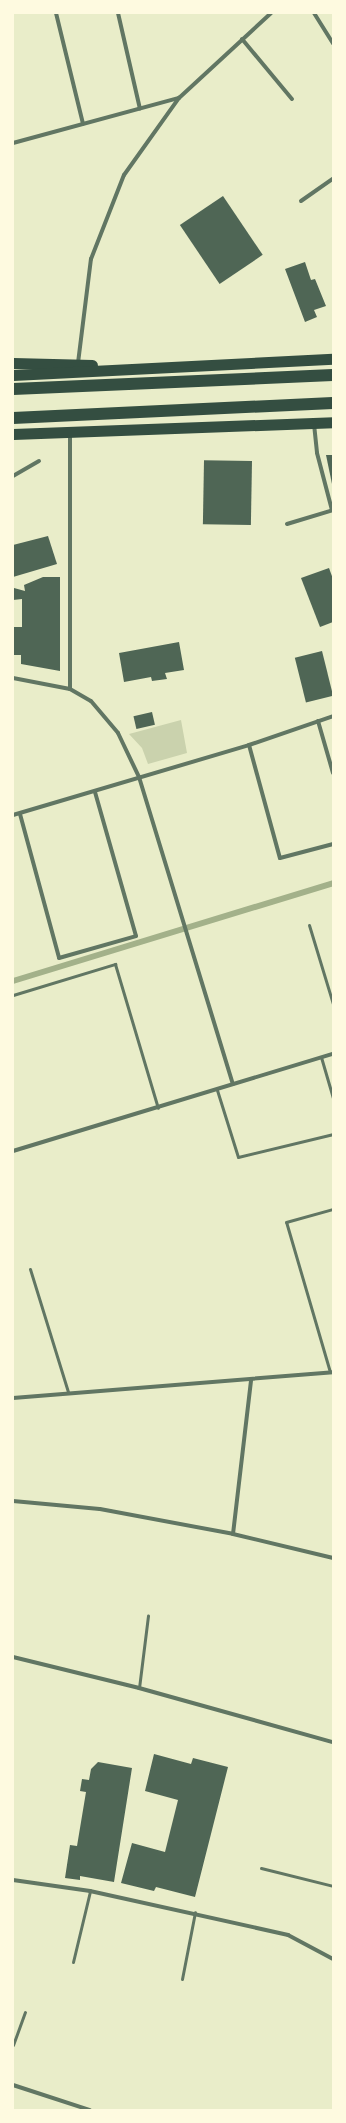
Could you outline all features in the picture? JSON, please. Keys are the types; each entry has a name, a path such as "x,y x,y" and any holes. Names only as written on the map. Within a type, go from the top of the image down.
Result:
{"highway":[{"path":"13,376 126,368 333,359"},
{"path":"13,363 78,364 126,368"},
{"path":"13,389 333,375"},
{"path":"13,418 333,403"},
{"path":"13,434 314,424 333,422"}],"street":[{"path":"56,13 83,124"},
{"path":"118,13 140,109"},
{"path":"78,364 91,259 124,175 179,98 271,13"},
{"path":"314,13 333,44"},
{"path":"242,39 292,99"},
{"path":"13,143 179,98"},
{"path":"301,201 333,178"},
{"path":"287,524 333,510 317,453 314,424"},
{"path":"70,432 70,689"},
{"path":"13,476 39,461"},
{"path":"13,678 70,689 91,701 118,733 139,777 233,1084"},
{"path":"13,815 95,792 139,777 249,745 333,716"},
{"path":"318,721 333,773"},
{"path":"249,745 280,858 333,844"},
{"path":"20,814 59,958 136,936 95,792"},
{"path":"13,1151 333,1054"},
{"path":"13,1398 68,1392 250,1380 332,1372"},
{"path":"233,1534 250,1380"},
{"path":"13,1501 100,1509 233,1534 333,1558"},
{"path":"13,1657 140,1688 333,1742"},
{"path":"13,1880 90,1891 195,1912 288,1935 333,1959"},
{"path":"13,2085 90,2110"}],"lane":[{"path":"309,926 333,1004"},
{"path":"13,995 115,964 158,1108"},
{"path":"322,1058 333,1098"},
{"path":"217,1090 238,1158 333,1134"},
{"path":"332,1372 286,1222 333,1209"},
{"path":"30,1269 68,1392"},
{"path":"333,1449 333,1481"},
{"path":"140,1688 148,1616"},
{"path":"261,1868 333,1886"},
{"path":"73,1962 90,1891"},
{"path":"182,1979 195,1912"},
{"path":"13,2044 25,2012"}],"green space":[{"path":"181,720 187,753 148,764 142,748 129,734"}],"building":[{"path":"223,196 263,255 220,284 180,225"},
{"path":"305,262 311,280 315,279 326,306 314,310 317,317 305,322 285,269"},
{"path":"326,455 333,455 333,484 332,484"},
{"path":"204,460 252,461 251,525 203,524"},
{"path":"48,536 57,564 13,577 13,545"},
{"path":"329,568 333,579 333,622 320,627 301,578"},
{"path":"43,577 60,577 60,671 21,664 21,655 13,655 13,627 22,627 22,599 13,600 14,588 25,591 24,585"},
{"path":"179,642 184,670 165,673 167,679 152,681 151,677 124,682 119,653"},
{"path":"322,651 333,696 306,702 295,658"},
{"path":"152,712 155,725 136,729 133,716"},
{"path":"154,1754 191,1764 193,1758 228,1767 195,1897 156,1887 154,1891 121,1883 132,1843 165,1852 178,1800 145,1791"},
{"path":"98,1762 132,1768 114,1882 80,1876 80,1880 65,1878 70,1845 77,1846 86,1792 80,1791 82,1779 89,1780 91,1769"}],"waterway":[{"path":"13,981 333,883"}]}
